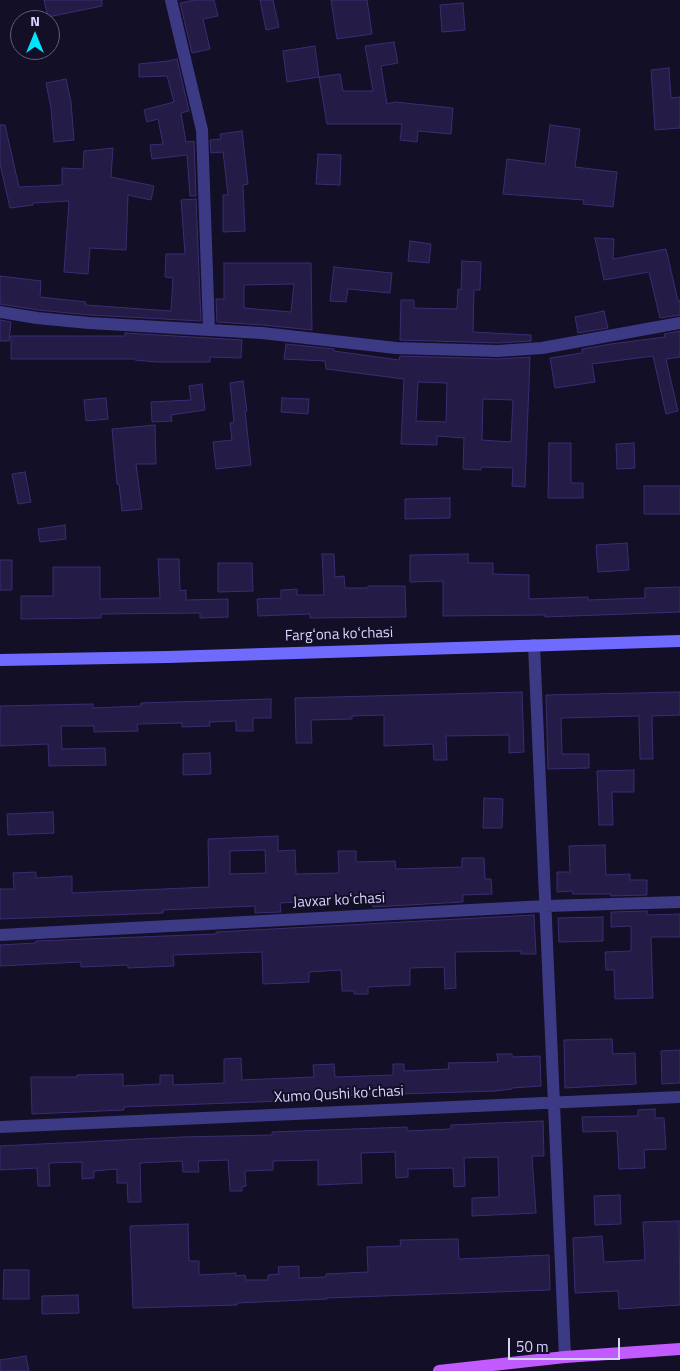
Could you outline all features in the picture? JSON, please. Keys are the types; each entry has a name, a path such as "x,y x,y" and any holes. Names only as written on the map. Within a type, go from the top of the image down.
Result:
{"main road":[{"path":"440,1371 565,1357 680,1350"}],"street":[{"path":"171,0 202,130 209,330"},
{"path":"0,312 89,323 262,333 396,348 498,351 542,348 680,322"},
{"name":"Fargʻona koʻchasi","path":"0,660 168,657 680,641"},
{"path":"534,645 565,1357"},
{"name":"Javxar koʻchasi","path":"0,935 546,906 680,902"},
{"name":"Xumo Qushi koʻchasi","path":"0,1127 680,1097"}],"building":[{"path":"44,0 102,0 102,6 60,15 60,10 46,10"},
{"path":"195,0 214,0 218,16 203,19 210,49 192,53 180,3"},
{"path":"260,0 273,0 279,27 266,30"},
{"path":"331,0 367,0 372,34 337,39"},
{"path":"463,3 465,30 442,32 440,5"},
{"path":"394,42 398,63 381,66 387,104 395,102 453,108 451,134 418,131 417,142 400,140 402,124 327,124 319,77 340,74 343,91 373,91 365,46"},
{"path":"315,46 319,77 287,82 283,51"},
{"path":"177,59 189,111 181,113 186,142 194,141 196,196 190,196 187,155 152,159 150,145 163,144 158,119 147,122 144,110 174,102 167,76 139,77 139,64"},
{"path":"669,68 671,98 680,97 680,128 655,130 651,70"},
{"path":"66,79 71,102 74,140 54,142 51,108 46,83"},
{"path":"0,125 5,125 19,187 62,185 62,168 83,169 84,151 113,148 111,177 154,186 151,200 128,195 126,250 90,248 88,274 64,272 69,201 33,203 33,205 10,208 0,164"},
{"path":"550,125 580,129 575,167 617,172 613,207 583,204 584,200 503,194 507,159 545,164"},
{"path":"242,131 248,184 243,185 245,231 223,232 223,195 228,195 223,152 211,153 210,140 221,139 220,134"},
{"path":"318,154 341,155 340,185 316,184"},
{"path":"196,199 201,321 90,315 0,304 0,276 41,281 40,297 86,302 85,305 171,311 173,278 165,277 166,254 185,254 181,200"},
{"path":"595,238 614,239 613,259 666,249 678,301 680,300 680,315 660,318 649,272 604,280"},
{"path":"410,241 431,244 429,263 408,261"},
{"path":"462,261 481,262 480,290 474,290 473,332 531,335 531,341 498,343 400,340 401,300 414,300 414,308 457,309 458,289 461,290"},
{"path":"224,263 311,263 312,330 217,322 216,299 224,299","holes":["294,284 291,312 244,308 244,285"]},
{"path":"334,267 392,273 390,293 348,289 346,302 330,301"},
{"path":"604,311 608,328 578,333 575,317"},
{"path":"0,320 11,322 9,341 0,341"},
{"path":"680,331 680,357 666,359 678,411 666,414 653,356 592,364 595,382 555,388 550,358 582,353 582,349 665,337 664,334"},
{"path":"125,333 242,340 241,358 210,357 210,362 156,362 135,359 11,359 11,336 125,336"},
{"path":"286,344 334,349 334,351 399,360 400,356 498,359 530,357 525,487 512,486 513,468 481,467 481,470 463,469 464,438 437,436 437,445 401,444 404,379 326,369 325,361 284,359","holes":["418,382 447,383 446,422 416,421","483,399 513,400 511,442 482,440"]},
{"path":"243,381 251,465 216,469 213,442 232,440 230,423 234,422 230,383"},
{"path":"202,384 205,410 171,415 172,421 152,422 151,402 191,400 189,386"},
{"path":"106,398 108,419 86,421 84,400"},
{"path":"282,398 309,399 308,414 281,412"},
{"path":"155,425 156,464 136,464 142,509 122,511 119,484 117,484 112,429"},
{"path":"549,443 571,443 571,483 583,483 583,498 548,498"},
{"path":"634,443 635,468 617,469 616,444"},
{"path":"25,472 31,502 18,504 12,474"},
{"path":"644,486 680,486 680,514 644,514"},
{"path":"450,498 450,518 405,519 405,499"},
{"path":"65,525 66,539 40,542 38,529"},
{"path":"627,543 629,570 598,572 596,545"},
{"path":"322,554 334,554 335,577 344,576 345,588 405,586 406,617 310,618 310,614 258,616 257,599 281,598 281,590 297,589 297,595 324,595"},
{"path":"468,554 468,563 493,563 493,574 529,575 529,599 588,597 588,600 645,598 645,588 680,587 680,612 545,617 545,615 443,616 443,581 410,582 410,555"},
{"path":"158,559 179,559 180,591 186,590 186,600 228,599 228,617 200,618 200,613 101,614 101,618 21,619 21,596 53,596 53,567 100,567 100,599 160,598"},
{"path":"0,560 12,560 12,590 0,590"},
{"path":"218,563 252,563 253,591 218,592"},
{"path":"522,692 524,752 509,753 509,735 446,736 447,760 434,760 433,744 384,746 384,715 352,716 352,719 311,720 312,743 296,743 295,698"},
{"path":"680,692 680,715 652,716 653,759 640,759 639,716 561,718 562,754 589,754 589,768 548,769 546,695"},
{"path":"271,699 271,718 253,718 253,731 236,731 236,721 209,722 210,726 182,727 182,723 137,724 138,731 94,732 94,726 61,726 62,749 105,748 106,765 49,766 48,744 0,746 0,706 93,704 93,708 141,706 141,703"},
{"path":"210,753 211,774 183,775 183,754"},
{"path":"634,770 634,792 612,792 613,825 599,825 597,771"},
{"path":"484,798 503,799 502,828 483,828"},
{"path":"53,812 54,833 8,835 7,814"},
{"path":"278,836 278,851 295,850 296,874 339,873 338,851 356,851 356,862 395,861 396,869 462,867 462,858 484,858 485,879 491,879 492,894 463,895 463,902 373,907 373,897 319,899 319,901 280,903 281,912 255,913 255,906 163,910 163,913 0,919 0,889 14,889 13,873 36,872 36,878 72,876 72,893 209,887 208,839","holes":["265,850 266,873 230,874 230,851"]},
{"path":"605,845 606,875 630,874 630,880 647,880 647,895 611,896 611,894 573,894 572,891 557,892 557,872 570,872 569,846"},
{"path":"647,911 647,915 680,914 680,937 651,937 653,998 615,999 614,970 606,970 605,952 631,951 631,926 611,927 611,912"},
{"path":"534,915 536,954 521,954 521,951 455,952 456,988 445,989 444,967 410,968 410,985 368,987 368,994 354,994 354,991 342,991 341,970 309,972 309,982 263,984 262,952 173,955 174,966 128,968 128,965 81,967 81,962 0,966 0,945 36,943 36,941 216,934 216,932"},
{"path":"603,917 603,941 559,942 558,918"},
{"path":"612,1039 613,1054 635,1053 636,1084 565,1088 564,1040"},
{"path":"680,1050 680,1083 662,1084 661,1051"},
{"path":"497,1054 512,1054 512,1057 540,1056 541,1086 495,1091 335,1096 336,1099 124,1107 124,1110 32,1114 31,1077 123,1074 123,1086 160,1084 160,1075 173,1075 173,1085 224,1083 224,1059 241,1058 242,1080 314,1077 313,1065 334,1064 335,1077 393,1075 393,1064 404,1064 404,1071 449,1069 448,1063 498,1062"},
{"path":"655,1109 655,1118 664,1118 666,1149 644,1150 645,1168 619,1169 617,1131 583,1132 582,1117 638,1116 638,1110"},
{"path":"543,1121 544,1156 532,1156 536,1213 472,1216 472,1198 499,1197 498,1157 464,1158 465,1186 454,1187 453,1168 408,1169 408,1177 396,1178 395,1152 361,1153 362,1183 318,1185 318,1160 273,1161 273,1170 245,1171 246,1186 242,1187 242,1191 230,1191 228,1160 198,1161 199,1172 183,1172 182,1161 140,1163 141,1202 128,1202 127,1183 117,1183 117,1169 94,1171 94,1178 82,1179 82,1162 49,1163 50,1186 38,1186 37,1168 0,1170 0,1146 182,1137 272,1135 272,1132 407,1127 407,1131 451,1129 451,1125"},
{"path":"620,1195 621,1224 595,1225 594,1196"},
{"path":"679,1221 680,1305 619,1309 618,1291 575,1293 573,1238 602,1236 604,1262 645,1260 643,1222"},
{"path":"188,1224 189,1261 199,1261 199,1275 236,1273 236,1276 245,1275 246,1280 268,1280 268,1275 279,1274 278,1267 299,1266 299,1278 326,1277 326,1274 368,1272 367,1247 401,1246 400,1240 458,1239 459,1259 549,1255 550,1290 327,1298 237,1303 237,1305 133,1308 130,1226"},
{"path":"4,1270 29,1270 29,1299 3,1299"},
{"path":"78,1295 79,1313 42,1314 42,1296"},
{"path":"26,1356 29,1371 0,1371 0,1360"}]}
